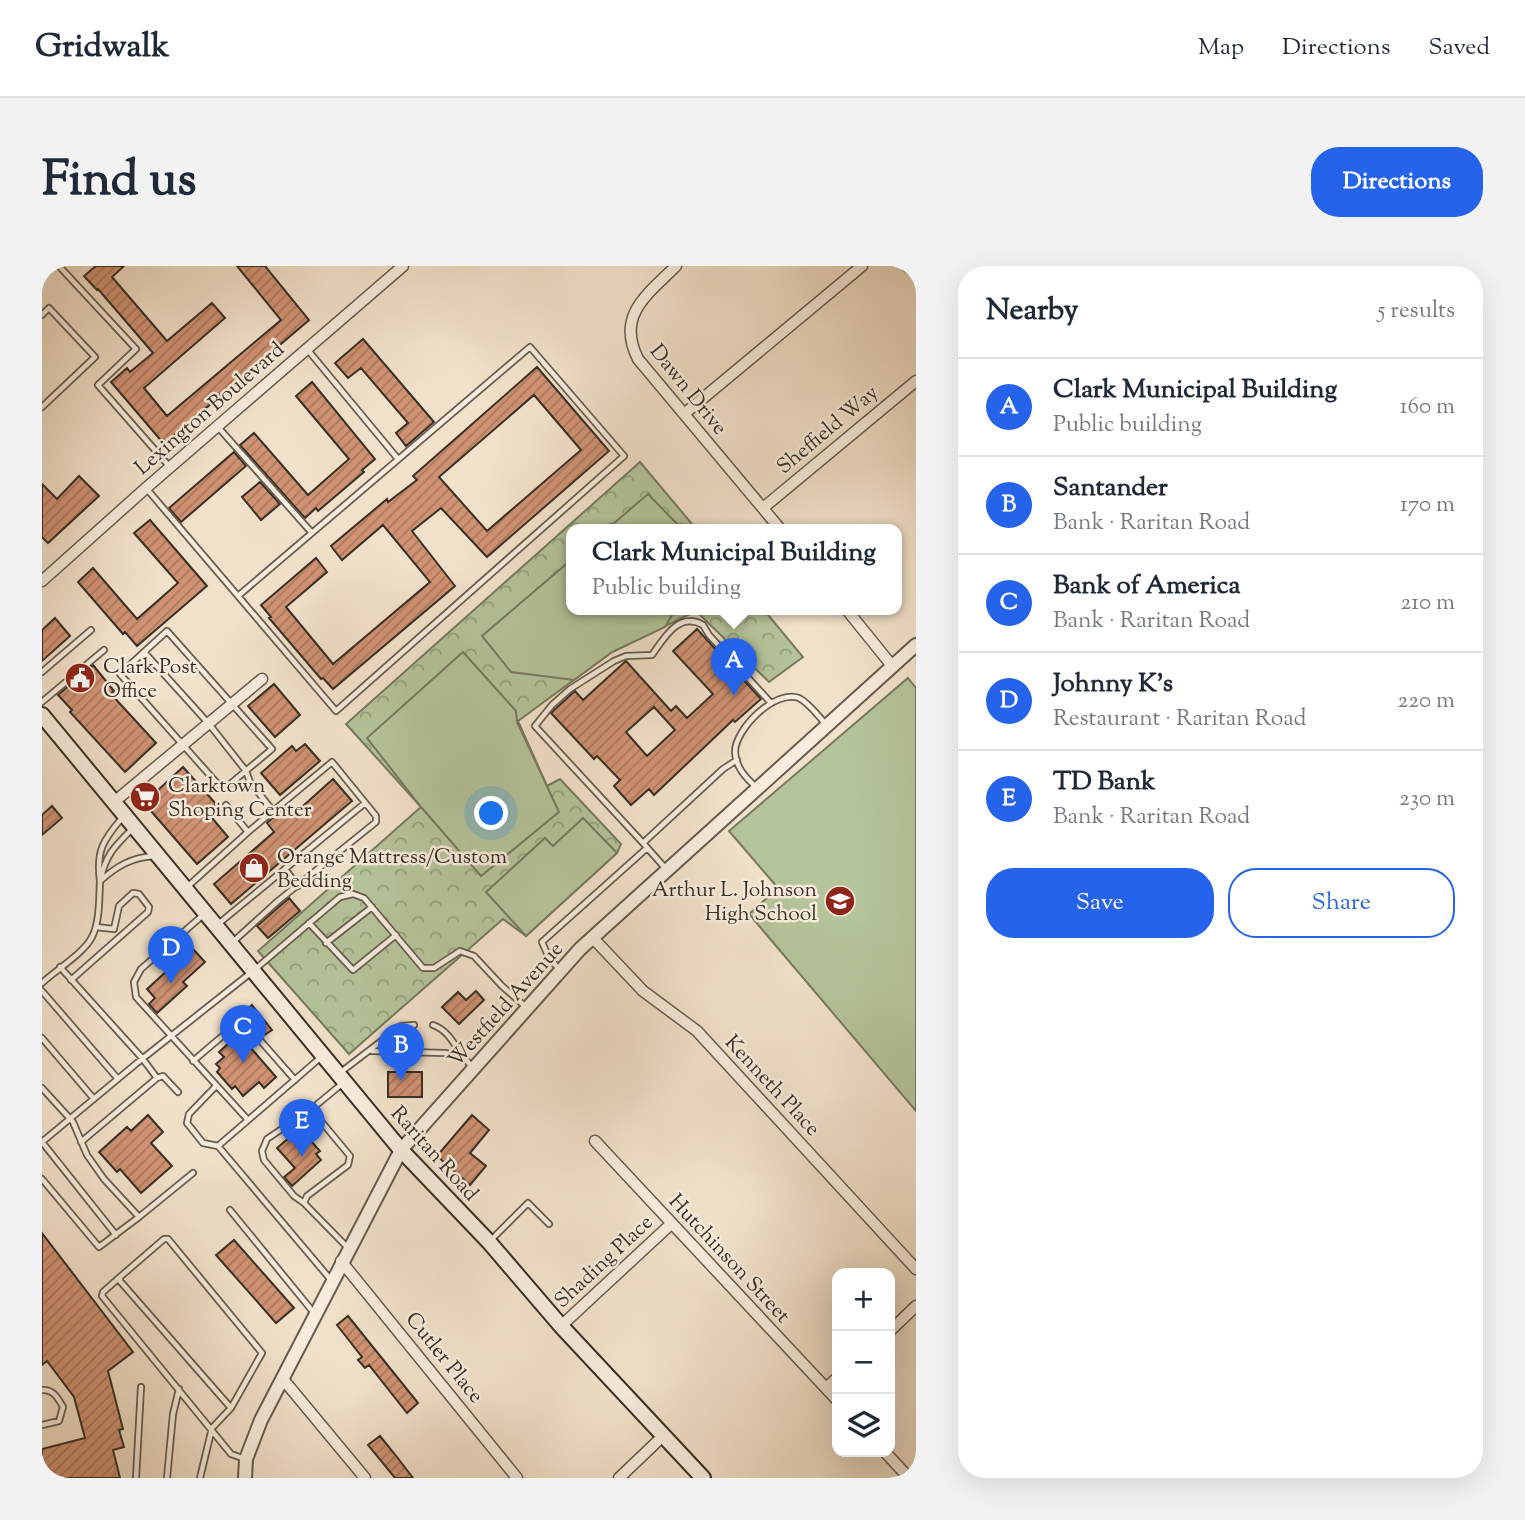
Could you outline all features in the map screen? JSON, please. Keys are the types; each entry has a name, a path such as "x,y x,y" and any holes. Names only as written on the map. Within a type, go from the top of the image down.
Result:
{"main road":[{"name":"Raritan Road","path":"42,715 401,1150 489,1242 561,1326 703,1478"}],"street":[{"path":"42,270 46,266"},
{"name":"Dawn Drive","path":"676,266 634,312 629,336 638,359 776,524"},
{"path":"684,414 862,266"},
{"path":"907,266 916,272"},
{"name":"Lexington Boulevard","path":"42,581 397,268"},
{"name":"Sheffield Way","path":"763,508 916,381"},
{"path":"851,615 893,667"},
{"name":"Westfield Avenue","path":"245,1478 246,1459 261,1420 341,1261 401,1150 592,937 916,645"},
{"path":"114,802 262,679"},
{"name":"Kenneth Place","path":"592,937 643,992 696,1031 916,1269"},
{"name":"Hutchinson Street","path":"595,1141 832,1395"},
{"name":"Shading Place","path":"561,1326 671,1224"},
{"name":"Cutler Place","path":"341,1261 517,1478"},
{"path":"895,1326 916,1306"},
{"path":"282,1378 365,1478"},
{"path":"826,1388 832,1383"},
{"path":"619,1478 663,1436"},
{"path":"890,1457 909,1478"}],"lane":[{"path":"59,266 136,349 98,385 170,467"},
{"path":"42,315 49,308 95,357 42,407"},
{"path":"146,488 238,596 337,712 624,456 530,347 238,596"},
{"path":"307,349 398,459"},
{"path":"217,426 312,533"},
{"path":"667,870 535,726 570,689 626,656 652,655 677,624 690,620 703,625 771,703"},
{"path":"42,672 91,630"},
{"path":"167,631 272,749 223,790 120,674 144,652 167,631"},
{"path":"42,702 104,650"},
{"path":"144,652 209,724 273,811"},
{"path":"757,788 744,776 737,760 736,744 741,732 771,703 787,696 801,699 826,725"},
{"path":"643,842 723,769 737,760"},
{"path":"185,888 331,762 376,816 376,822 231,944"},
{"path":"216,926 365,803"},
{"path":"226,805 248,832"},
{"path":"100,881 98,866 101,846 124,814"},
{"path":"42,984 88,944 96,926 104,862 110,851 134,826"},
{"path":"561,970 549,958 542,942 647,848"},
{"path":"100,881 131,859 153,855 160,857"},
{"path":"285,869 298,886"},
{"path":"71,980 149,910 136,892 118,906 114,929"},
{"path":"116,1235 42,1142 340,897 354,894 364,898 423,968 434,968 460,951 474,956 527,1008"},
{"path":"326,943 372,907"},
{"path":"205,913 141,969 134,982 136,997 248,1120"},
{"path":"309,923 353,970 396,935"},
{"path":"96,926 114,929 123,934"},
{"path":"60,967 157,1078"},
{"path":"42,991 118,1079"},
{"path":"193,1061 239,1023 245,1023 295,1080"},
{"path":"348,1248 294,1196 264,1160 262,1151 267,1139 311,1109 341,1078 401,1026 414,1025"},
{"path":"433,1025 446,1031 461,1056 474,1067"},
{"path":"42,1038 94,1099"},
{"path":"372,1051 461,1056"},
{"path":"218,1146 322,1056"},
{"path":"81,1142 157,1078 163,1076 178,1093"},
{"path":"216,1086 188,1114 187,1123 203,1143 218,1146 331,1281"},
{"path":"42,1088 71,1120 87,1155 104,1179 139,1216"},
{"path":"304,1203 307,1196 348,1165 350,1156 311,1109"},
{"path":"42,1179 99,1247 193,1173"},
{"path":"489,1242 528,1203 549,1224"},
{"path":"230,1210 314,1314"},
{"path":"200,1478 212,1428 231,1408 262,1353 168,1239 164,1239 103,1292 102,1296 212,1428 231,1454 246,1459"},
{"path":"120,1277 120,1281 231,1408"},
{"path":"136,1478 141,1387"},
{"path":"42,1390 47,1389 56,1395 63,1407 59,1421 42,1425"},
{"path":"167,1478 173,1413 179,1389"}],"green space":[{"path":"640,462 692,524 570,524"},
{"path":"648,494 677,524 613,524"},
{"path":"566,528 566,615 688,615 612,652 518,721 547,786 560,779 621,844 617,853 526,936 503,919 349,1054 258,951 421,807 346,724"},
{"path":"566,564 566,615 672,615 665,627 612,652 574,680 511,672 482,636"},
{"path":"700,615 768,615 803,657 769,682"},
{"path":"463,652 516,711 517,722 559,812 481,876 421,807 367,738"},
{"name":"Arthur L. Johnson High School","path":"908,678 916,688 916,1111 749,914 778,888 729,831"},
{"path":"583,818 617,853 526,936 486,892 545,838 553,846"}],"building":[{"path":"96,266 124,266 112,277 167,341 212,303 225,318 144,388 167,416 281,320 237,266 265,266 309,320 164,444 111,382 127,368 130,372 153,353 84,276"},
{"path":"363,339 434,422 406,446 396,433 408,423 361,368 348,378 335,363"},
{"path":"537,367 609,451 487,557 441,508 412,531 455,586 333,689 321,679 261,605 316,558 327,572 286,607 333,664 430,582 383,525 342,560 331,546 387,499 388,502 417,480 413,476","holes":["534,395 581,450 487,531 439,477"]},
{"path":"312,382 375,459 362,470 364,472 318,511 316,508 305,518 240,445 254,433 308,495 349,459 296,396"},
{"path":"234,452 246,466 181,522 169,508"},
{"path":"79,476 99,496 48,543 42,537 42,484 57,499"},
{"path":"260,482 280,504 261,520 242,497"},
{"path":"150,520 207,586 137,646 125,632 123,634 78,582 93,568 137,619 178,583 134,533"},
{"path":"55,618 70,636 42,661 42,630"},
{"path":"697,629 761,699 735,722 733,720 654,795 649,789 631,805 614,786 620,780 597,756 594,759 551,713 575,691 583,700 626,661 671,711 676,706 687,718 713,694 673,651","holes":["654,707 675,730 647,756 626,732"]},
{"path":"93,665 114,691 111,694 156,743 125,772 70,712 72,710 58,695"},
{"path":"274,684 300,715 275,737 248,706"},
{"path":"305,744 320,761 280,795 261,773 292,746 296,751"},
{"path":"183,767 216,804 207,812 228,837 197,864 144,803"},
{"path":"333,779 352,801 231,904 214,884 274,832 267,823 285,807 294,814"},
{"path":"52,806 62,818 42,835 42,815"},
{"path":"289,898 300,911 268,938 257,926"},
{"path":"192,948 205,962 183,982 187,986 157,1013 149,1004 155,998 147,989"},
{"path":"476,991 484,1000 459,1024 442,1007 458,992 466,1000"},
{"path":"252,1005 272,1030 263,1036 248,1019 237,1018"},
{"path":"244,1029 256,1042 250,1047 276,1077 264,1088 259,1082 243,1096 235,1086 232,1089 217,1072 220,1068 216,1064 224,1057 219,1052"},
{"path":"388,1072 422,1072 422,1097 388,1097"},
{"path":"148,1115 163,1132 151,1143 172,1166 141,1193 120,1169 117,1172 99,1152 127,1127 131,1131"},
{"path":"472,1115 489,1130 470,1153 486,1166 470,1185 437,1156"},
{"path":"297,1131 320,1151 316,1154 321,1160 292,1186 284,1177 295,1168 277,1148"},
{"path":"42,1233 133,1352 108,1371 123,1429 119,1430 124,1447 113,1450 120,1478 42,1478 42,1449 85,1438 74,1397 47,1361 42,1365"},
{"path":"234,1240 294,1308 276,1323 216,1255"},
{"path":"348,1316 418,1403 407,1413 369,1365 365,1368 358,1360 362,1357 337,1325"},
{"path":"380,1436 413,1478 395,1478 368,1445"}],"place":[{"name":"Clark Post Office","path":"80,678"},
{"name":"Clark Municipal Building","path":"734,696"},
{"name":"Clarktown Shoping Center","path":"145,797"},
{"name":"Orange Mattress/Custom Bedding","path":"254,868"},
{"name":"Arthur L. Johnson High School","path":"840,901"},
{"name":"Johnny K's","path":"171,984"},
{"name":"Bank of America","path":"243,1063"},
{"name":"Santander","path":"401,1081"},
{"name":"TD Bank","path":"302,1157"}]}
